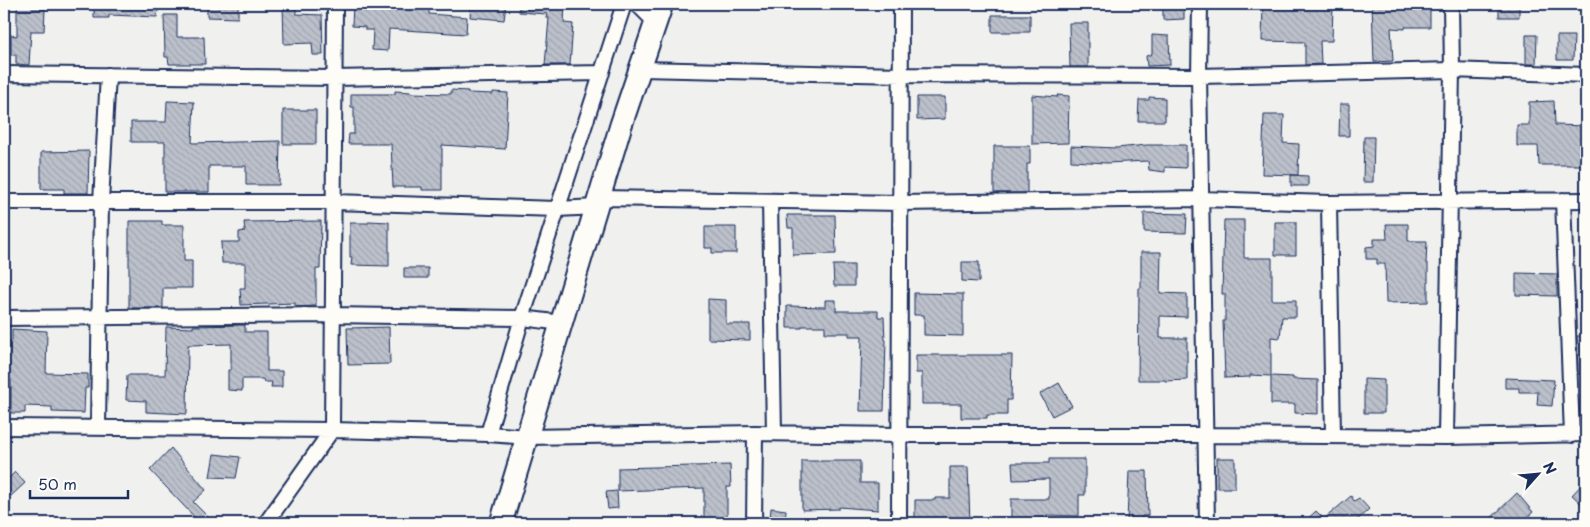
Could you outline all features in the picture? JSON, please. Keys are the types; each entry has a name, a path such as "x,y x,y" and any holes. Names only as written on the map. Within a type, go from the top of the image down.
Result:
{"main road":[{"path":"502,523 621,125 659,13"}],"street":[{"path":"266,523 332,430 335,4"},
{"path":"488,434 522,318 624,4"},
{"path":"637,4 659,13"},
{"path":"899,523 901,4"},
{"path":"1200,4 1199,76 1207,435 1207,523"},
{"path":"1446,437 1452,70 1451,4"},
{"path":"641,69 902,75 1199,76 1452,70 1586,75"},
{"path":"4,74 334,78 602,73"},
{"path":"98,428 101,202 108,75"},
{"path":"4,202 334,202 558,209 598,203 770,201 900,203 1202,199 1329,203 1586,200"},
{"path":"4,427 332,430 488,434 528,437 756,433 1446,437 1579,435 1563,200"},
{"path":"770,201 774,433"},
{"path":"1329,203 1333,436"},
{"path":"4,318 333,314 522,318 562,323"},
{"path":"754,523 756,433"}],"building":[{"path":"94,4 159,4 157,17 109,15 109,18 94,18"},
{"path":"207,4 238,5 238,18 207,17"},
{"path":"283,4 296,4 296,14 322,15 323,55 313,55 312,43 284,44"},
{"path":"353,4 429,4 429,14 467,17 466,34 389,29 388,51 372,50 373,30 352,26"},
{"path":"471,4 506,4 504,20 470,17"},
{"path":"519,4 565,4 564,23 573,24 570,65 545,65 549,18 546,18 547,14 519,12"},
{"path":"1163,4 1184,4 1184,19 1163,20"},
{"path":"1263,4 1333,4 1332,41 1320,41 1321,64 1305,65 1305,42 1262,41"},
{"path":"1430,4 1430,27 1391,28 1393,61 1374,62 1372,5"},
{"path":"1499,4 1519,4 1519,17 1499,17"},
{"path":"17,9 45,9 44,31 31,31 29,65 16,64 16,55 11,55 11,35 17,36"},
{"path":"164,15 177,15 177,37 204,37 205,64 169,64 168,57 165,57"},
{"path":"992,15 1030,15 1030,32 992,32"},
{"path":"1069,23 1088,23 1088,67 1070,67"},
{"path":"1152,35 1169,36 1170,65 1147,66 1146,56 1152,54"},
{"path":"1526,35 1537,35 1536,64 1526,64"},
{"path":"1557,36 1574,36 1573,60 1557,60"},
{"path":"451,90 468,91 468,93 508,93 505,149 442,145 442,190 422,190 422,187 393,187 391,144 348,144 349,134 354,134 354,107 351,107 351,94 395,94 395,91 451,94"},
{"path":"1032,95 1069,96 1068,143 1032,144"},
{"path":"917,97 945,97 945,119 917,120"},
{"path":"1149,97 1165,98 1165,121 1138,121 1139,100 1149,100"},
{"path":"167,101 194,102 192,143 280,141 279,185 246,185 246,166 209,166 209,192 165,192 165,142 131,142 131,122 166,122"},
{"path":"1554,101 1555,125 1586,126 1586,165 1539,165 1538,146 1517,146 1517,125 1529,125 1529,102"},
{"path":"1340,104 1349,104 1349,136 1339,136"},
{"path":"283,110 316,110 316,144 283,144"},
{"path":"1264,115 1284,115 1283,143 1299,144 1298,175 1262,174"},
{"path":"1364,137 1374,137 1373,182 1363,182"},
{"path":"1147,145 1186,145 1186,168 1165,167 1165,172 1149,170 1148,161 1107,163 1071,161 1071,146 1116,148"},
{"path":"994,146 1030,146 1030,164 1027,164 1027,193 994,193"},
{"path":"89,151 88,193 64,193 64,189 41,189 41,152"},
{"path":"1291,175 1308,176 1308,186 1291,186"},
{"path":"1144,213 1187,214 1186,233 1144,232"},
{"path":"787,215 835,215 836,254 793,255 793,228 788,228"},
{"path":"1224,220 1244,220 1244,258 1272,258 1272,300 1296,300 1296,317 1282,317 1280,338 1271,337 1271,376 1250,375 1250,377 1225,378 1223,321 1225,321 1225,294 1222,294"},
{"path":"129,221 162,221 162,225 184,225 184,261 192,261 192,288 163,288 163,308 129,308"},
{"path":"321,221 320,269 316,269 316,306 295,307 295,303 241,305 240,288 245,288 245,263 222,263 221,242 239,242 239,232 245,231 244,222"},
{"path":"369,221 389,222 389,266 351,265 350,223 369,223"},
{"path":"1275,222 1296,222 1296,255 1275,255"},
{"path":"1386,224 1408,224 1408,241 1427,241 1428,302 1386,303 1385,264 1377,264 1377,259 1366,259 1366,247 1374,246 1374,239 1387,239"},
{"path":"705,227 736,227 736,253 712,253 712,248 705,248"},
{"path":"1141,252 1161,252 1160,293 1187,294 1187,317 1160,316 1160,338 1187,338 1187,380 1138,380"},
{"path":"962,262 979,262 979,282 962,281"},
{"path":"833,265 854,265 854,286 834,286"},
{"path":"404,268 428,268 428,278 404,278"},
{"path":"1516,273 1557,274 1557,296 1516,295"},
{"path":"914,293 963,294 963,336 924,335 924,315 914,315"},
{"path":"708,299 726,300 726,324 750,324 750,340 708,339"},
{"path":"825,300 836,300 836,311 878,311 878,317 884,317 886,340 884,411 860,411 862,336 849,336 849,333 825,333 825,326 787,328 787,306 825,307"},
{"path":"245,325 245,332 267,332 267,371 282,371 282,387 271,387 272,382 264,382 263,379 242,379 242,391 228,390 228,370 231,370 231,344 188,345 187,414 146,412 146,401 126,400 127,375 165,375 166,327 193,328 193,326"},
{"path":"389,327 390,364 348,365 347,328"},
{"path":"12,329 47,331 46,373 88,374 88,388 85,388 84,413 52,412 52,407 25,406 25,413 11,413 11,380 4,380 4,341 12,341"},
{"path":"1577,336 1586,336 1586,374 1578,374"},
{"path":"916,355 1012,355 1011,400 1007,400 1007,415 987,415 987,418 961,418 961,404 922,404 922,373 916,373"},
{"path":"1271,376 1318,380 1318,414 1295,413 1295,404 1271,404"},
{"path":"1505,378 1554,380 1552,406 1537,405 1538,392 1519,392 1519,388 1505,388"},
{"path":"1364,379 1384,380 1384,413 1364,413"},
{"path":"1059,383 1072,406 1052,416 1040,394"},
{"path":"1579,401 1586,401 1586,412 1580,412"},
{"path":"171,448 206,490 193,502 214,523 200,523 150,470"},
{"path":"214,454 240,457 236,478 210,477"},
{"path":"1217,458 1235,458 1235,488 1217,488"},
{"path":"1049,459 1085,459 1085,495 1079,495 1079,516 1047,515 1047,523 1011,523 1011,499 1049,499 1049,479 1013,480 1012,463 1049,463"},
{"path":"802,461 860,461 860,483 878,483 878,510 839,507 839,509 802,510"},
{"path":"730,465 731,487 727,487 727,523 704,523 704,488 618,491 618,468"},
{"path":"950,467 968,467 970,523 915,523 915,500 950,498"},
{"path":"1129,471 1147,471 1148,516 1142,516 1142,523 1127,523"},
{"path":"15,472 25,483 11,496 4,488 4,483"},
{"path":"1586,480 1586,508 1572,495"},
{"path":"617,491 618,508 608,509 606,492"},
{"path":"1517,493 1533,512 1521,523 1486,523"},
{"path":"1351,496 1354,501 1359,498 1369,509 1354,523 1303,523 1316,511 1324,519"},
{"path":"771,508 786,510 785,522 770,520"}]}
